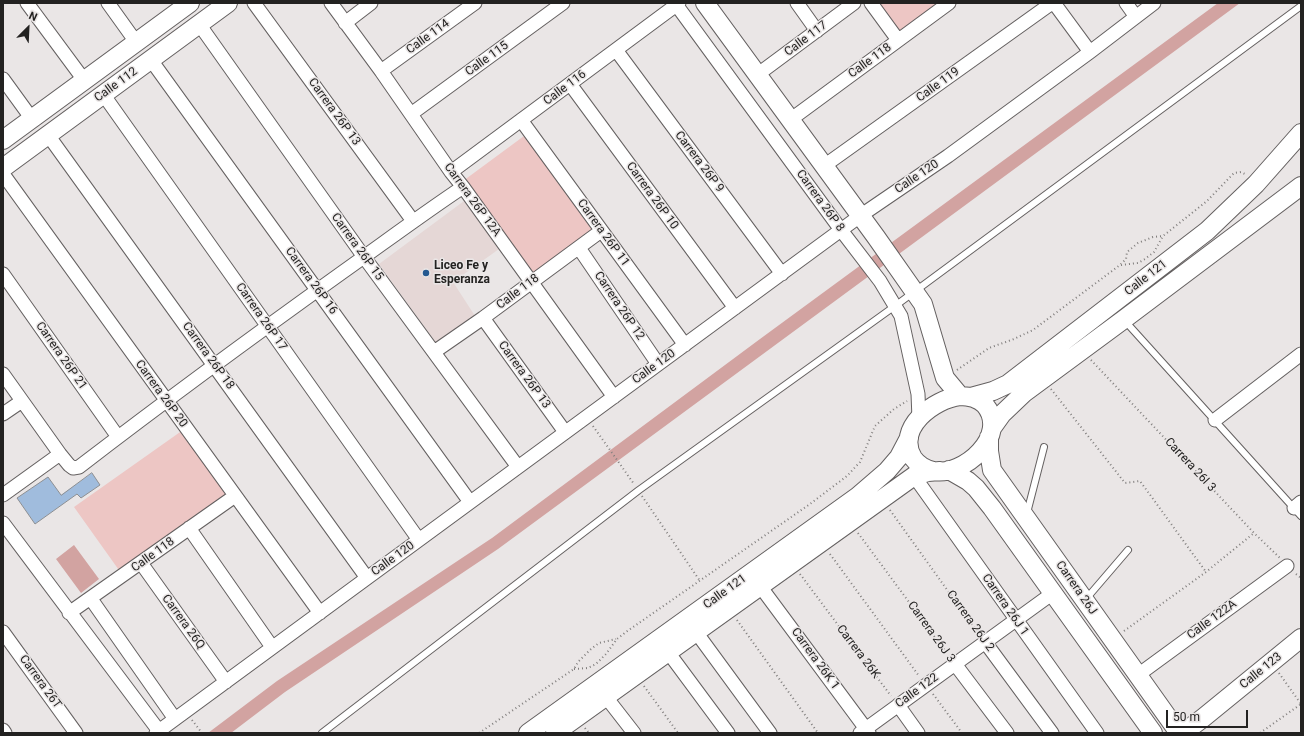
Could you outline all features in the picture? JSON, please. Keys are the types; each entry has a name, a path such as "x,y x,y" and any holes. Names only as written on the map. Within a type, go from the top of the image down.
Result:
{"main road":[{"name":"Calle 112","path":"3,168 228,3"},
{"name":"Carrera 26P 8","path":"705,3 876,237 923,304 945,378 965,396"},
{"name":"Calle 112","path":"3,140 184,5"},
{"name":"Calle 121","path":"965,396 993,391 1021,376 1207,231 1256,184 1301,133"},
{"name":"Calle 121","path":"990,433 1011,404 1024,393 1301,186"},
{"path":"965,396 979,400 988,409 992,422 990,433 982,450 965,464 945,471 927,469 915,460 909,448 908,438 912,429 928,409 935,404 950,397 965,396"},
{"name":"Carrera 26J","path":"990,433 989,451 992,470 1179,733"},
{"name":"Calle 121","path":"528,733 858,496 887,471 899,457 908,438"},
{"name":"Calle 121","path":"555,733 914,476 928,472 945,471"},
{"name":"Carrera 26J","path":"945,471 968,481 976,488 992,508 1150,730"},
{"name":"Calle 123","path":"1183,733 1199,725 1271,662 1301,638"},
{"path":"1165,713 1172,717 1199,725"}],"street":[{"path":"27,3 84,80"},
{"path":"108,3 136,42"},
{"name":"Carrera 26P 13","path":"254,3 413,222"},
{"name":"Carrera 26P 12A","path":"331,3 614,397"},
{"path":"345,23 371,3"},
{"name":"Calle 114","path":"381,72 475,3"},
{"name":"Calle 115","path":"411,114 563,3"},
{"path":"797,3 817,30"},
{"name":"Calle 117","path":"757,75 854,3"},
{"path":"871,3 898,40"},
{"name":"Calle 118","path":"790,120 949,3"},
{"path":"1053,3 1090,52"},
{"name":"Calle 119","path":"824,166 1053,3"},
{"path":"1126,3 1136,17"},
{"name":"Calle 120","path":"157,732 860,216 948,156 1154,3"},
{"name":"Calle 116","path":"451,172 677,4"},
{"name":"Carrera 26P 8","path":"677,4 841,230 880,281 901,316 918,394 919,419"},
{"name":"Carrera 26P 15","path":"199,24 364,257 518,467"},
{"name":"Carrera 26P 9","path":"616,50 782,274"},
{"name":"Carrera 26P 16","path":"151,60 470,502"},
{"path":"3,79 32,119"},
{"name":"Carrera 26P 10","path":"570,84 735,308"},
{"name":"Carrera 26P 17","path":"103,94 419,540"},
{"name":"Carrera 26P 11","path":"521,120 685,345"},
{"name":"Carrera 26P 18","path":"48,135 367,578"},
{"name":"Carrera 26P 20","path":"3,174 320,613"},
{"path":"3,374 60,454 73,468 79,467 166,400 267,326 463,187"},
{"name":"Calle 118","path":"434,352 602,231"},
{"name":"Carrera 26P 12","path":"579,248 658,364"},
{"name":"Carrera 26P 21","path":"3,274 118,437"},
{"name":"Carrera 26P 13","path":"483,318 565,432"},
{"path":"1215,420 1301,354"},
{"path":"3,414 22,401"},
{"path":"3,495 60,454"},
{"name":"Carrera 26J 1","path":"914,476 1097,733"},
{"name":"Calle 118","path":"69,613 91,599 235,496"},
{"path":"3,523 157,732"},
{"path":"189,528 272,647"},
{"name":"Carrera 26Q","path":"141,563 226,682"},
{"name":"Calle 122A","path":"1138,675 1287,566"},
{"name":"Carrera 26K 1","path":"760,586 865,732"},
{"name":"Calle 122","path":"865,732 898,705 1053,593"},
{"path":"91,599 175,719"},
{"name":"Carrera 26T","path":"3,632 76,733"},
{"path":"696,632 770,733"},
{"name":"Carrera 26J 2","path":"985,642 1052,733"},
{"path":"668,652 728,733"},
{"name":"Carrera 26J 3","path":"955,664 1007,733"},
{"path":"606,696 634,733"},
{"path":"898,705 918,733"}],"lane":[{"path":"322,733 639,490 895,306 1301,6"},
{"path":"1123,320 1299,509"},
{"path":"1026,517 1044,447"},
{"path":"1085,601 1128,550"}],"path":[{"path":"1120,265 1138,263 1154,252 1163,236 1207,201 1234,173 1241,172 1250,177 1256,184"},
{"path":"945,378 989,348 1033,330 1120,265 1126,259 1127,252 1138,243 1153,237 1163,236"},
{"name":"Carrera 26I 3","path":"1083,349 1093,362 1254,534 1301,578"},
{"path":"1050,387 1125,483 1140,481 1206,572"},
{"path":"479,733 574,670 588,668 596,664 606,654 617,639 847,476 860,462 875,426 894,409 918,394"},
{"path":"602,438 700,581"},
{"name":"Carrera 26J 2","path":"889,507 985,642"},
{"name":"Carrera 26J 3","path":"856,530 955,664"},
{"path":"1118,635 1206,572 1254,534"},
{"path":"828,551 962,733"},
{"name":"Carrera 26K","path":"798,572 898,705"},
{"path":"735,617 818,733"},
{"path":"574,670 578,662 599,643 617,639"},
{"path":"1260,733 1301,704 1271,662"},
{"path":"642,683 678,733"},
{"path":"198,728 202,733"}],"shaded area":[{"path":"871,3 949,3 898,40"},
{"path":"1218,3 1240,3 498,549 285,692 231,733 208,733 277,681 492,538 760,339"},
{"path":"524,136 594,231 533,275 463,181"},
{"name":"Liceo Fe y Esperanza","path":"464,201 499,249 453,282 477,319 439,347 379,264"},
{"path":"183,430 230,496 121,573 74,507"},
{"path":"74,545 99,579 81,593 56,559"}],"building":[{"path":"92,473 100,485 81,498 77,494 35,524 17,498 48,477 61,495"}],"place":[{"name":"Liceo Fe y Esperanza","path":"426,273"}]}
